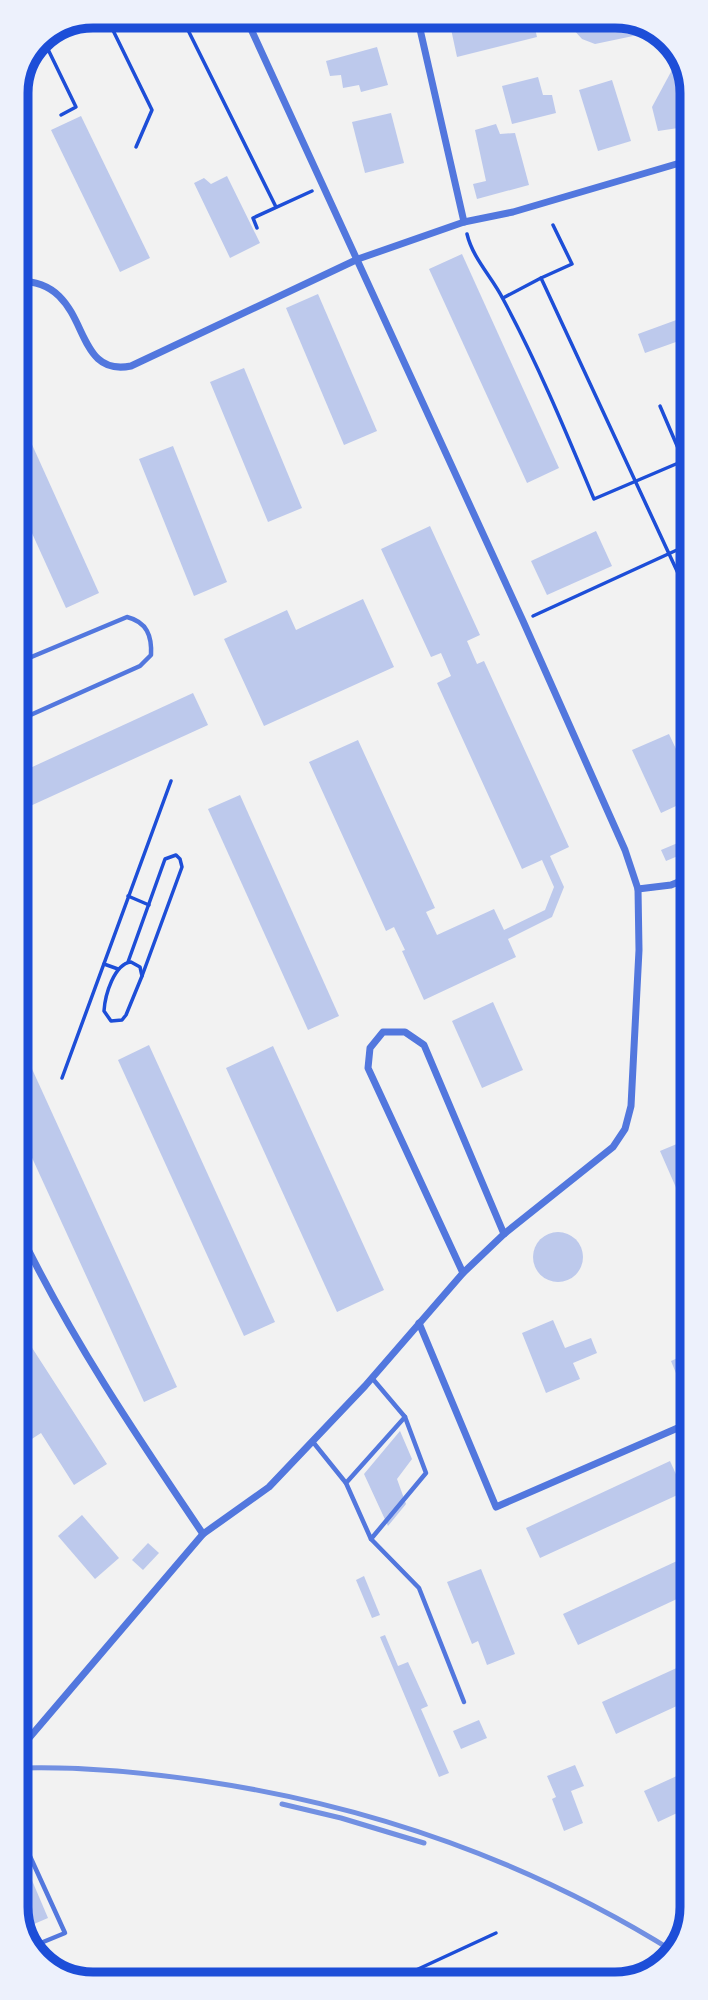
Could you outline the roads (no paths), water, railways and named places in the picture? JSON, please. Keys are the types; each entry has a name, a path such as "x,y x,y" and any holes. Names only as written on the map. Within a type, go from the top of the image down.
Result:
{"street":[{"path":"28,1739 204,1534 269,1487 313,1442 463,1273 504,1234 613,1147 625,1129 631,1106 639,950 638,889 625,850 523,621 251,28"},
{"path":"420,28 464,222"},
{"path":"28,281 58,293 68,304 90,351 109,367 131,366 358,259 464,222 513,212 680,163"},
{"path":"638,889 680,881"},
{"path":"463,1273 368,1068 370,1048 383,1032 405,1032 424,1045 504,1234"},
{"path":"28,1250 82,1350 204,1534"},
{"path":"419,1323 496,1507 680,1427"}],"lane":[{"path":"28,658 127,617 138,620 151,639 151,655 140,666 28,716"},
{"path":"371,1378 405,1417 426,1473 371,1539"},
{"path":"346,1483 405,1417"},
{"path":"313,1442 346,1483 371,1539 419,1588 464,1702"},
{"path":"28,1850 65,1933 39,1944"}],"railway":[{"path":"28,1768 111,1770 203,1781 266,1792 389,1822 507,1865 565,1891 666,1947"},
{"path":"282,1804 341,1818 424,1843"}]}
